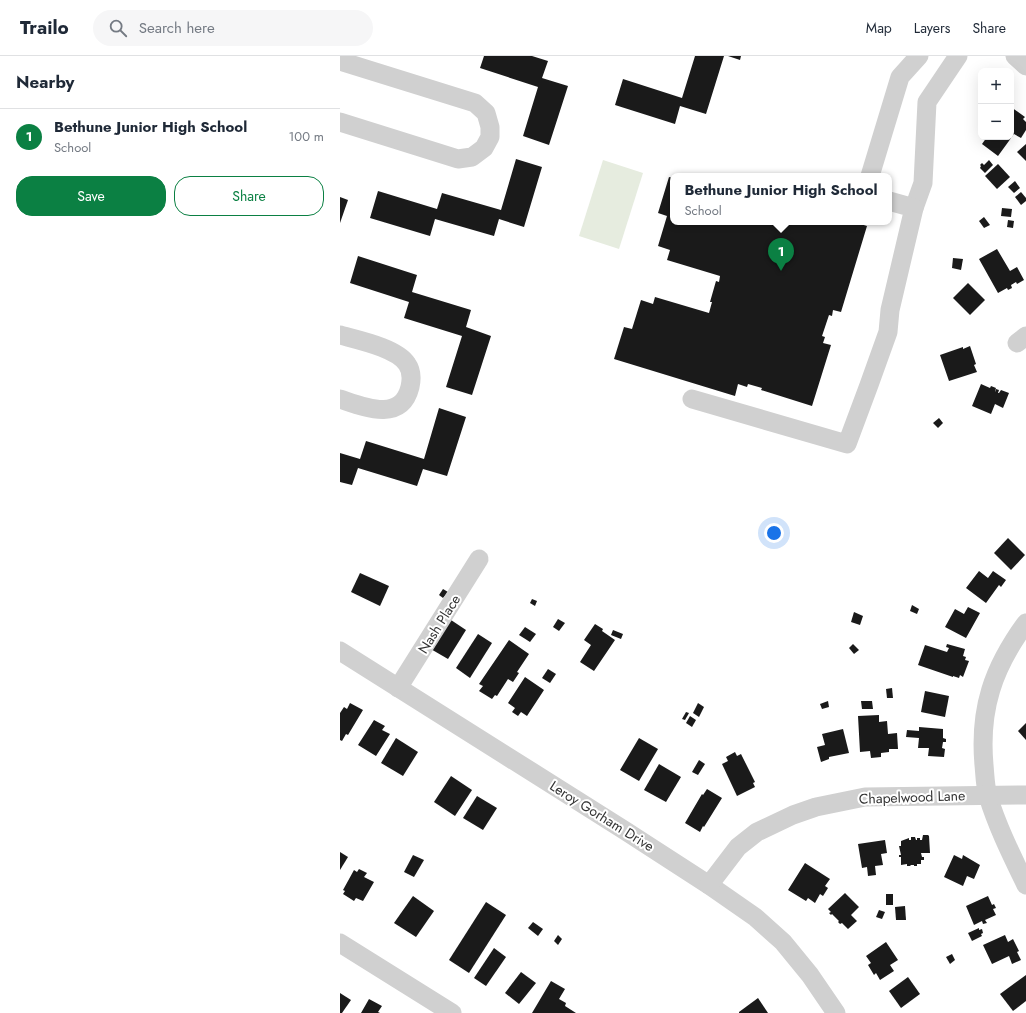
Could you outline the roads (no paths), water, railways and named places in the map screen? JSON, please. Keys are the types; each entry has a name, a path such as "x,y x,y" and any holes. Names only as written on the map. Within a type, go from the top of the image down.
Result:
{"street":[{"path":"871,173 900,77 919,56"},
{"path":"692,399 847,444 888,332 890,310 914,208 923,183 927,102 958,56"},
{"path":"1016,56 1026,66"},
{"path":"340,61 475,103 486,113 490,126 490,137 484,148 472,157 458,159 340,122"},
{"path":"892,202 914,208"},
{"path":"340,335 392,351 407,363 412,377 409,392 401,405 385,409 371,409 340,399"},
{"name":"Nash Place","path":"398,688 479,559"},
{"path":"1026,623 1004,657 994,679 988,695 984,726 984,756 987,794 1003,836 1026,885"},
{"name":"Leroy Gorham Drive","path":"340,651 617,826 708,885 755,918 783,942 810,975 836,1013"},
{"name":"Chapelwood Lane","path":"708,885 738,847 757,832 793,815 816,807 864,796 987,794 1026,795"},
{"path":"340,943 452,1013"}],"place":[{"name":"Bethune Junior High School","path":"781,271"}]}
